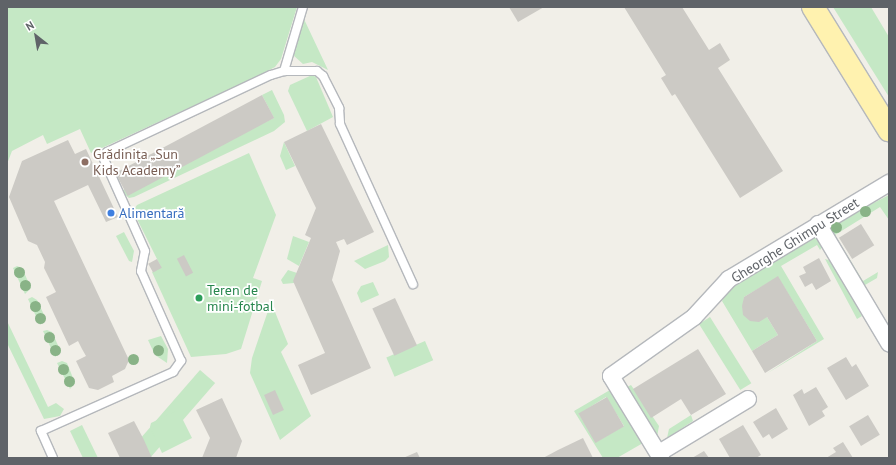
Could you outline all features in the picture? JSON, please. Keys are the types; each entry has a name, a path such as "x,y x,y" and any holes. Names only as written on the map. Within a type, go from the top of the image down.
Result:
{"main road":[{"path":"813,7 889,130"}],"street":[{"name":"Gheorghe Ghimpu Street","path":"660,456 611,376 694,317 729,279 889,182"},
{"path":"818,224 889,343"},
{"path":"660,456 748,399"}],"lane":[{"path":"284,71 303,7"},
{"path":"53,458 41,431 173,372 181,361 142,271 145,251 103,157 107,152 284,71 310,69 323,76 338,108 340,124 413,284"}],"green space":[{"path":"7,7 297,7 281,59 275,67 91,153 80,129 47,144 43,135 12,151 7,164"},
{"path":"833,7 871,7 889,37 889,97"},
{"path":"303,17 328,70 312,62 303,64 293,55"},
{"path":"312,75 316,77 333,117 307,131 288,91 290,85"},
{"path":"272,90 284,115 285,122 274,131 134,197 129,198 123,193 124,189 274,118 262,95"},
{"path":"284,142 295,166 286,170 280,156"},
{"path":"249,153 276,215 253,278 262,281 241,349 226,354 191,357 152,272 161,267 133,211 137,205"},
{"path":"889,195 889,220 880,207 835,235 863,281 878,272 877,278 865,285 860,283 828,231 829,226"},
{"path":"124,232 134,251 132,262 129,261 116,236"},
{"path":"817,234 824,245 820,250 817,245 781,266 824,339 766,374 817,341 778,277 744,297 743,315 767,317 778,335 752,351 722,301 729,290"},
{"path":"293,236 309,242 299,266 287,259"},
{"path":"388,245 389,257 385,261 365,269 354,261"},
{"path":"825,259 832,261 862,316 857,319"},
{"path":"17,266 22,268 31,288 25,294 13,268"},
{"path":"288,270 297,273 294,283 283,284 281,280"},
{"path":"373,282 379,295 361,303 357,293 361,286"},
{"path":"32,297 37,300 46,319 40,325 28,299"},
{"path":"273,307 288,344 281,352 311,416 280,440 250,373 252,358 269,308"},
{"path":"710,317 751,383 740,390 699,324"},
{"path":"7,321 48,407 56,403 64,409 60,416 44,419 7,343"},
{"path":"47,330 52,332 61,352 55,357 43,331"},
{"path":"161,336 168,349 167,363 155,355 148,340"},
{"path":"425,341 433,360 395,377 386,357"},
{"path":"62,361 67,363 75,383 70,389 57,363"},
{"path":"200,370 215,383 150,458 124,458"},
{"path":"631,385 659,426 657,437 627,387"},
{"path":"610,390 643,443 617,458 603,458 574,411","holes":["606,397 624,426 596,442 579,414"]},
{"path":"178,410 192,438 162,453 150,427 151,423"},
{"path":"691,415 693,421 667,438 669,429"},
{"path":"82,425 98,458 83,458 70,431"}],"building":[{"path":"509,7 544,7 518,22"},
{"path":"624,7 682,7 709,50 720,43 730,60 718,68 783,171 740,198 675,94 672,96 661,78 666,75"},
{"path":"262,95 274,118 128,196 115,173"},
{"path":"321,124 374,232 347,245 344,239 336,242 340,251 332,280 371,368 311,395 298,365 325,353 293,281 311,238 305,235 316,208 284,142"},
{"path":"68,140 75,154 86,149 118,217 106,222 88,185 54,201 129,360 125,369 112,376 114,382 98,390 89,388 76,361 86,356 78,341 69,346 46,297 56,292 44,268 45,262 37,245 28,241 9,197 22,161"},
{"path":"861,224 874,245 852,259 839,238"},
{"path":"184,255 193,273 186,276 177,259"},
{"path":"819,258 831,281 816,290 812,283 805,287 799,276 806,273 803,267"},
{"path":"157,259 162,268 153,273 148,264"},
{"path":"778,276 817,341 765,373 752,351 778,335 767,317 759,322 750,321 743,315 742,306 744,297"},
{"path":"395,298 417,345 394,356 372,309"},
{"path":"698,349 726,394 691,415 681,399 651,418 633,389"},
{"path":"846,357 852,367 856,364 869,386 846,400 827,368"},
{"path":"816,387 828,407 822,411 825,416 809,426 793,395 802,389 804,394"},
{"path":"275,390 284,410 273,415 264,395"},
{"path":"607,397 624,426 595,443 578,413"},
{"path":"222,398 242,441 236,458 202,458 210,438 196,410"},
{"path":"776,408 788,429 772,439 769,434 763,438 753,422"},
{"path":"868,415 880,435 861,446 849,426"},
{"path":"134,421 152,458 120,458 108,433"},
{"path":"743,425 761,455 756,458 730,458 719,439"},
{"path":"583,438 593,458 543,458 558,450"},
{"path":"843,442 853,458 826,458 836,452 833,448"},
{"path":"704,451 709,458 692,458"},
{"path":"417,452 420,458 403,458"}],"place":[{"name":"Grădinița „Sun Kids Academy”","path":"85,162"},
{"name":"Alimentară","path":"111,213"},
{"name":"Teren de mini-fotbal","path":"199,298"}]}
